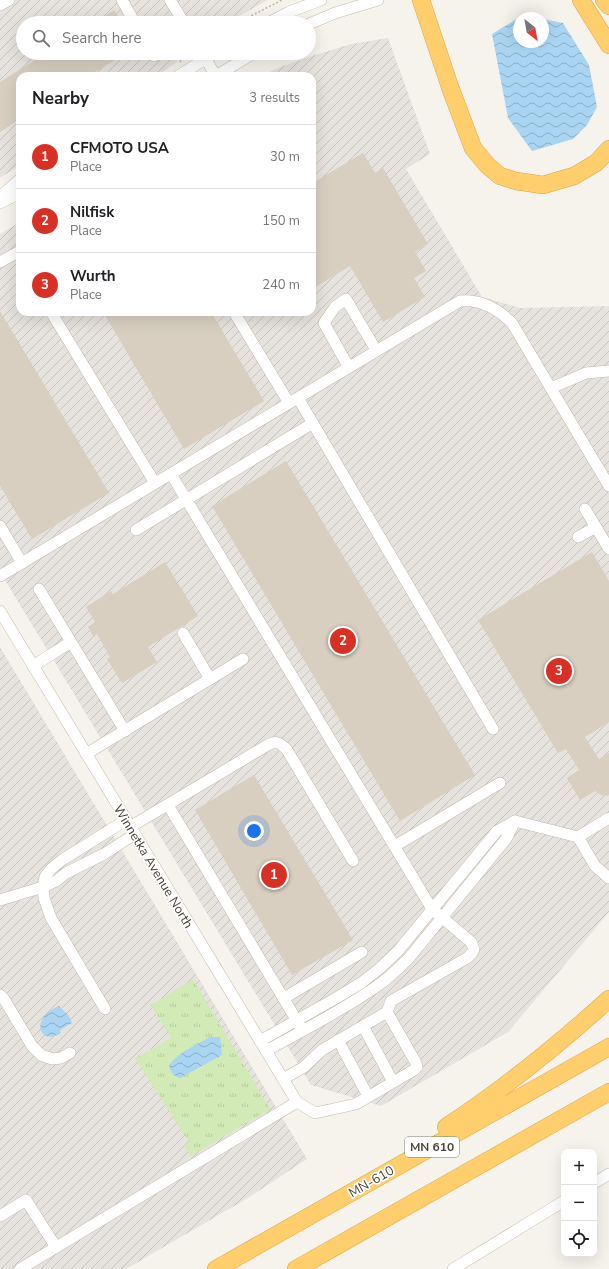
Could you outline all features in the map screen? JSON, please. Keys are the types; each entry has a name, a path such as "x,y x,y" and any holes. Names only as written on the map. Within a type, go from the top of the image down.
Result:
{"highway":[{"path":"421,0 462,122 474,148 487,165 500,176 516,181 543,185 574,176 596,162 609,149"},
{"path":"581,0 609,45"},
{"path":"604,0 609,6"},
{"path":"534,1062 609,988"},
{"path":"255,1247 473,1110 505,1086 609,999"},
{"name":"MN-610","path":"216,1269 609,1047"},
{"name":"MN 610","path":"296,1269 609,1092"},
{"path":"486,1162 544,1137 609,1104"}],"street":[{"path":"0,5 9,0"},
{"path":"122,0 131,16"},
{"path":"281,16 321,0"},
{"path":"316,21 335,13 378,0"},
{"path":"174,1 181,16"},
{"path":"184,72 200,60"},
{"path":"209,60 214,72"},
{"path":"223,72 242,60"},
{"path":"0,197 16,183"},
{"path":"0,203 16,195"},
{"path":"0,262 16,256"},
{"path":"348,366 324,323 334,307 346,300 376,350"},
{"path":"0,576 294,400 348,366 460,301 468,300 483,304 502,312 512,323 609,486"},
{"path":"53,316 155,483"},
{"path":"237,316 294,400 313,423 493,729"},
{"path":"551,388 586,373 609,371"},
{"path":"136,530 313,423"},
{"path":"171,474 432,909 471,942 474,948 472,953 467,958 391,1002 387,1012 322,1050 304,1067 283,1079"},
{"path":"585,509 609,549"},
{"path":"0,526 22,563"},
{"path":"578,537 596,527"},
{"path":"39,589 125,731"},
{"name":"Winnetka Avenue North","path":"1,615 297,1102 315,1113 348,1106 368,1096"},
{"path":"183,633 210,679"},
{"path":"33,666 71,642"},
{"path":"86,754 243,659"},
{"path":"105,1009 51,918 44,898 43,887 45,878 51,869 62,860 88,844 131,827 272,742 280,743 287,750 352,861"},
{"path":"395,846 500,783"},
{"path":"168,805 300,1025"},
{"path":"578,837 609,818"},
{"path":"260,1041 300,1025 377,986 409,958 506,839 515,821"},
{"path":"266,1051 379,969 398,951 497,831 515,821 578,837 595,866 609,878"},
{"path":"0,900 43,887 56,881 66,873 96,857 131,827"},
{"path":"88,844 96,857"},
{"path":"284,998 362,952"},
{"path":"0,995 4,999 32,1046 41,1055 52,1059 61,1058 70,1053"},
{"path":"338,1040 368,1096 394,1082 414,1070 417,1066 387,1012"},
{"path":"363,1026 394,1082"},
{"path":"20,1269 297,1102"},
{"path":"597,1181 609,1174"},
{"path":"0,1216 26,1200 56,1247"},
{"path":"453,1269 561,1203"}],"path":[{"path":"251,16 282,0"}],"shaded area":[{"path":"0,0 268,0 239,16 16,16 16,60 177,60 177,62 163,72 16,72 16,168 0,178"},
{"path":"388,38 430,154 406,169 482,297 520,308 609,306 609,912 508,1032 381,1106 311,1085 0,572 0,234 16,224 16,316 316,316 316,72 269,72 300,60 316,60 316,55 351,44"},
{"path":"0,647 307,1159 248,1198 126,1269 0,1269"}],"green space":[{"path":"193,979 270,1109 191,1156 184,1146 189,1142 135,1058 171,1038 151,1005"}],"water":[{"path":"549,20 563,23 589,65 597,107 587,125 573,139 532,151 508,118 492,34 513,21 513,48 549,48"},
{"path":"59,1006 69,1016 72,1023 60,1030 61,1033 53,1036 47,1036 43,1034 40,1029 41,1024 44,1017 50,1011"},
{"path":"210,1037 220,1037 222,1055 180,1078 171,1072 169,1065 173,1060 188,1049"}],"building":[{"path":"114,10 118,16 105,16"},
{"path":"35,60 115,60 95,72 16,72 16,122 0,132 0,82"},
{"path":"363,153 375,173 383,168 428,244 415,252 426,271 414,278 425,297 383,322 350,266 316,287 316,181"},
{"path":"0,311 109,493 32,539 0,486"},
{"path":"105,316 213,316 264,401 184,449"},
{"path":"286,461 475,775 400,821 212,506"},
{"path":"592,552 609,581 609,722 585,737 599,759 609,753 609,795 601,795 595,791 580,800 567,778 579,770 566,749 558,753 478,620"},
{"path":"165,562 198,616 148,647 157,662 122,683 107,659 110,657 97,634 93,636 88,627 95,622 86,607 111,591 113,594"},
{"path":"254,775 353,940 292,975 195,810"}],"place":[{"name":"Nilfisk","path":"343,641"},
{"name":"Wurth","path":"559,671"},
{"name":"CFMOTO USA","path":"274,875"}]}
